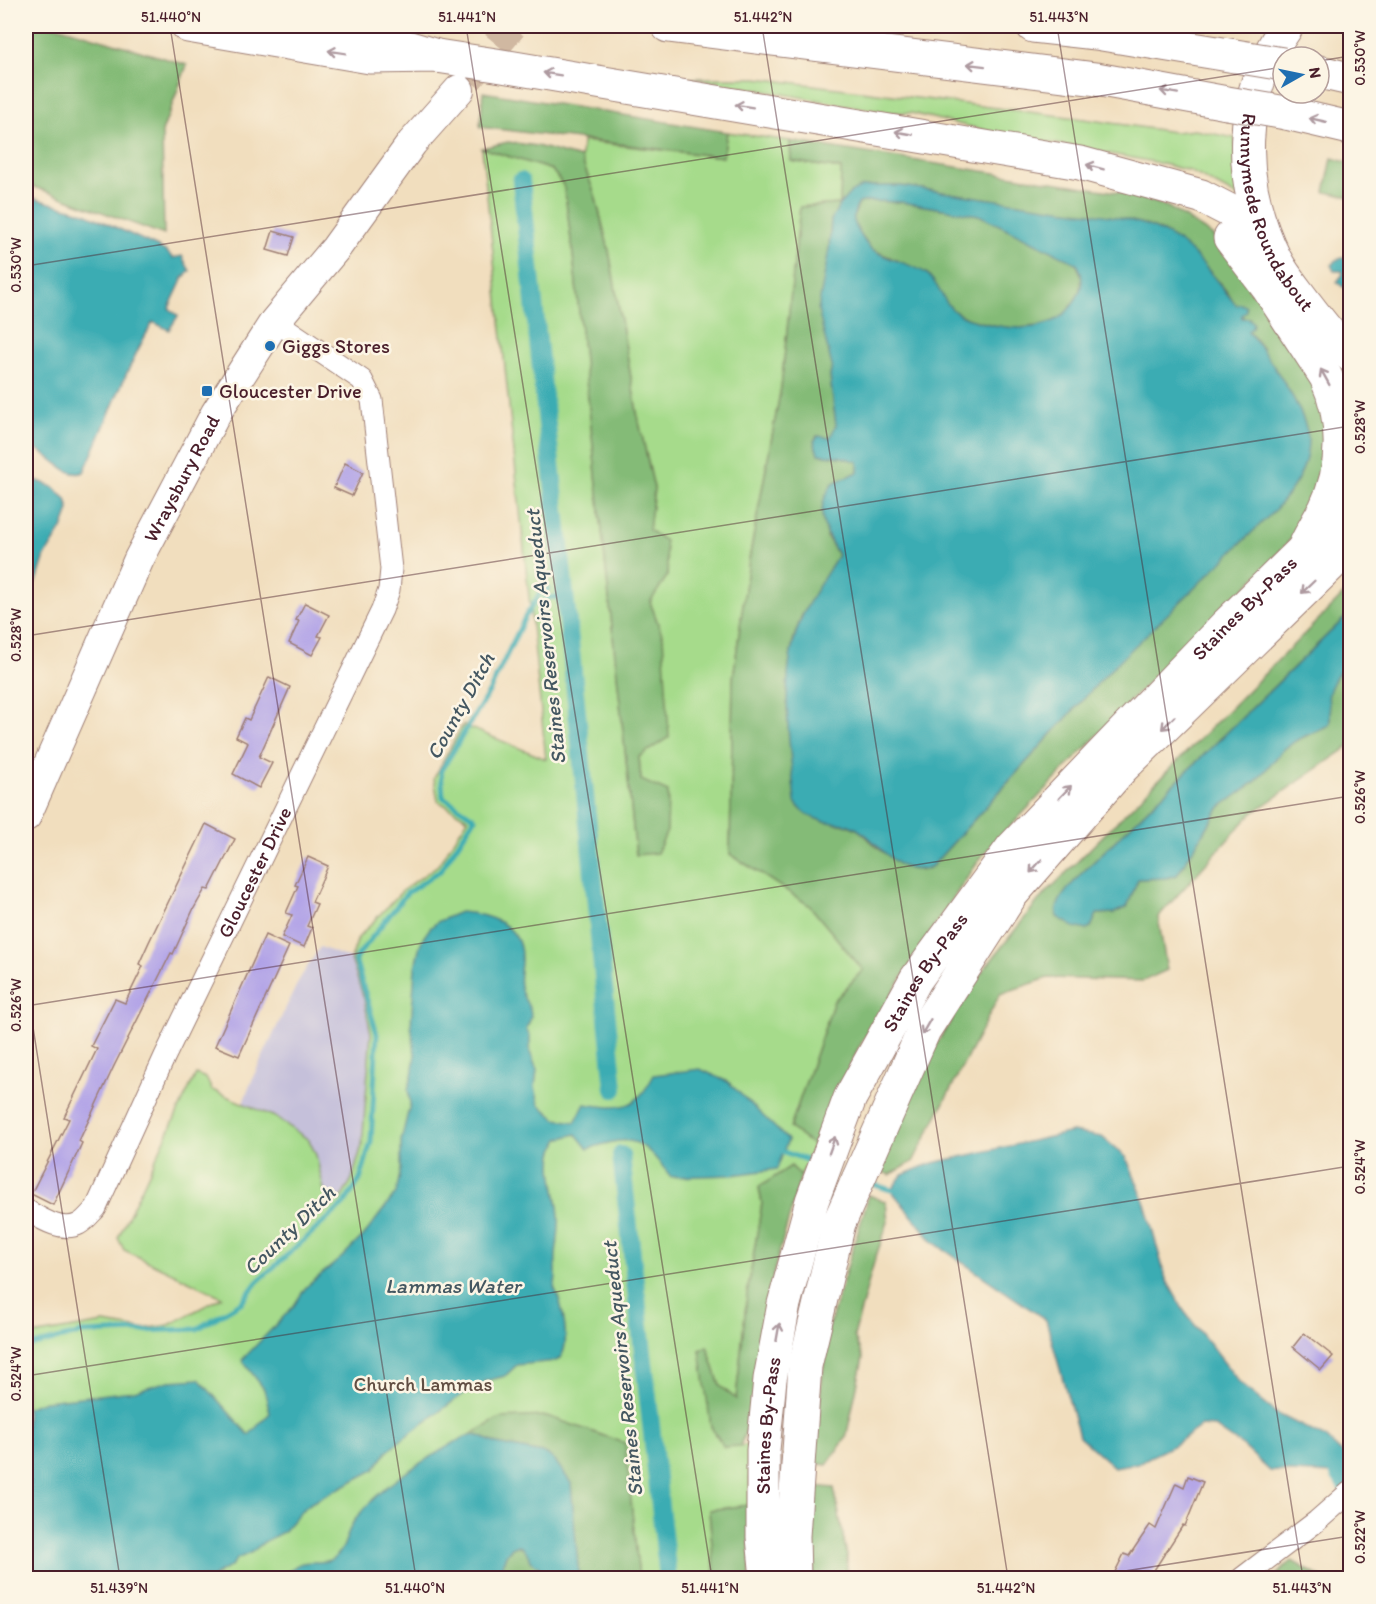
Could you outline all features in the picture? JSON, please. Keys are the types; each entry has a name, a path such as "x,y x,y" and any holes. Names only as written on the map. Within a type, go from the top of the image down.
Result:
{"main road":[{"path":"188,26 370,57 437,56"},
{"path":"324,26 373,37 437,56 1080,163 1201,196 1232,212 1275,259"},
{"path":"668,26 1096,79 1286,113 1350,128"},
{"path":"1033,26 1096,33 1271,62"},
{"name":"Runnymede Roundabout","path":"1287,26 1266,61 1258,83 1246,139 1248,178 1259,219 1275,259 1339,345"},
{"path":"1331,75 1350,79"},
{"name":"Wraysbury Road","path":"26,816 139,559 216,412 275,321 336,248 412,143 459,90"},
{"path":"1152,183 1196,206 1225,231 1268,288 1334,393 1341,447 1338,468 1332,492 1303,550"},
{"path":"1339,345 1350,374"},
{"name":"Staines By-Pass","path":"767,1578 763,1537 763,1450 770,1379 784,1304 812,1201 850,1098 916,979 1012,848 1226,625 1303,550 1326,531 1346,507 1350,498"},
{"name":"Staines By-Pass","path":"794,1578 793,1536 805,1366 836,1234 924,1030 1011,895 1122,768 1350,546"}],"street":[{"name":"Gloucester Drive","path":"26,1210 66,1227 79,1224 96,1208 165,1056 305,771 382,610 389,590 391,569 372,400 362,380 275,321"},
{"path":"1242,1578 1317,1521 1350,1492"}],"shaded area":[{"path":"320,947 351,959 364,999 371,1033 362,1145 352,1179 340,1201 325,1194 316,1155 243,1103 299,980"}],"green space":[{"path":"26,26 57,26 187,65 162,132 164,235 26,184"},
{"path":"690,78 757,78 1174,132 1195,130 1235,138 1240,198 1190,171 1154,162 992,132 911,113 886,112"},
{"path":"483,92 727,132 723,157 480,127"},
{"name":"Church Lammas","path":"727,132 790,141 791,161 841,169 840,204 800,207 781,388 749,560 733,679 730,854 809,905 863,970 834,1001 790,1128 813,1145 801,1176 791,1166 759,1188 762,1203 747,1295 736,1399 720,1386 707,1346 700,1350 740,1446 752,1444 749,1505 709,1510 715,1578 639,1578 629,1488 636,1578 26,1578 26,1336 104,1323 141,1329 169,1325 222,1297 124,1250 118,1238 196,1074 206,1078 212,1090 275,1117 309,1140 316,1155 325,1194 340,1200 352,1179 362,1145 371,1033 364,999 351,959 358,938 403,890 438,865 468,819 438,801 434,778 463,725 546,759 482,148 552,170 564,186 636,855 641,780 639,757 663,637 650,602 649,530 654,488 638,418 609,251 595,195 581,158 582,141 723,157"},
{"path":"790,141 1130,194 1168,207 1212,235 1258,292 1321,389 1330,438 1324,484 1307,520 1270,563 1137,694 982,856 934,926 859,1047 813,1145 790,1128 834,1001 863,970 809,905 730,854 733,679 749,560 781,388 800,207 840,204 841,169 791,161","holes":["902,186 1108,216 1159,230 1182,245 1207,268 1229,295 1243,318 1249,318 1248,330 1263,349 1110,670 931,867 921,871 883,852 858,830 836,824 789,667 793,641 801,617 838,555 827,537 831,485 858,472 859,462 818,454 814,441 817,436 830,438 836,426 830,376 832,366 829,249 831,220 862,187"]},
{"path":"508,142 537,146 581,158 595,195 609,251 638,418 654,488 649,530 665,541 668,575 650,602 663,637 669,737 639,757 641,780 668,792 667,831 657,853 636,855 564,186 552,170 482,148"},
{"path":"1332,158 1350,163 1350,197 1325,192"},
{"path":"901,202 979,215 1076,263 1082,277 1079,294 1065,315 1038,326 1009,329 969,319 947,305 928,274 871,249 854,224 853,218 859,203"},
{"path":"1350,588 1350,613 1080,875 1060,900 1091,927 1097,914 1114,913 1127,907 1138,879 1166,878 1177,875 1220,807 1256,781 1284,749 1297,740 1329,725 1329,690 1333,679 1350,653 1350,746 1251,814 1158,917 1167,970 1143,981 1048,978 1000,994 913,1162 890,1175 878,1170 924,1064 982,972 1038,901"},
{"path":"791,1166 801,1176 776,1264 765,1314 752,1415 740,1446 724,1447 711,1427 700,1350 707,1346 720,1386 736,1399 747,1295 762,1203 759,1187"},
{"path":"869,1195 886,1202 888,1222 874,1262 854,1336 863,1358 846,1438 827,1465 812,1463 828,1330"},
{"path":"547,1416 625,1443 639,1578 579,1578 572,1512 547,1454 497,1444 479,1436 470,1435 500,1418"},
{"path":"812,1486 834,1488 847,1556 847,1578 812,1578"},
{"path":"749,1505 750,1578 715,1578 709,1510"},
{"path":"515,1546 526,1550 530,1561 539,1566 541,1578 506,1578 503,1569 504,1560"},
{"path":"1292,1561 1322,1578 1273,1578"}],"water":[{"path":"901,186 1097,214 1131,221 1163,232 1194,255 1236,305 1246,306 1242,318 1249,318 1253,323 1252,328 1248,331 1293,398 1301,413 1308,439 1306,459 1300,476 1288,495 1273,512 1110,670 931,867 921,870 904,867 897,863 857,829 847,824 817,819 799,807 795,802 788,733 787,687 794,641 801,619 813,595 838,555 824,525 822,509 824,501 832,484 858,472 858,462 818,454 814,441 818,436 830,438 836,425 830,376 832,366 818,310 829,249 831,220 840,204 850,193 862,187","holes":["901,202 979,215 1076,263 1082,280 1077,297 1060,317 1036,326 1023,328 997,326 961,315 950,307 927,274 871,249 857,228 854,217 859,203"]},
{"path":"26,196 85,213 158,247 173,258 182,256 190,271 183,278 169,308 178,316 169,330 153,322 125,377 84,472 70,472 40,451 26,446"},
{"path":"1350,257 1350,286 1343,287 1337,282 1343,274 1342,271 1334,271 1331,265 1338,259"},
{"path":"26,476 53,487 66,499 69,510 62,529 45,556 38,578 26,597"},
{"path":"1350,613 1351,646 1349,656 1329,693 1329,725 1297,740 1284,749 1256,781 1220,807 1177,875 1166,878 1138,879 1127,907 1114,913 1097,914 1091,927 1087,930 1074,927 1057,917 1056,911 1060,900 1080,875"},
{"name":"Lammas Water","path":"460,912 481,915 501,922 515,936 521,957 519,978 521,992 531,1016 526,1028 530,1037 530,1052 537,1070 535,1087 539,1104 556,1119 575,1122 585,1104 609,1107 627,1105 641,1095 654,1075 700,1069 728,1082 788,1140 777,1169 732,1175 671,1177 652,1154 636,1143 617,1141 588,1149 576,1134 559,1139 552,1167 559,1222 554,1287 563,1315 565,1337 561,1356 556,1361 517,1365 505,1376 486,1381 472,1391 466,1392 401,1440 387,1452 374,1470 311,1503 283,1532 237,1559 213,1578 26,1578 26,1408 45,1401 134,1391 169,1381 199,1379 249,1435 270,1413 264,1389 242,1360 293,1307 306,1287 341,1258 365,1234 396,1193 401,1169 401,1141 410,1104 408,1089 415,1054 411,1025 415,967 419,949 430,928 439,921"},
{"path":"1072,1132 1102,1137 1126,1157 1144,1200 1166,1279 1184,1311 1240,1383 1276,1413 1326,1438 1349,1460 1345,1470 1334,1474 1270,1471 1244,1447 1215,1427 1201,1426 1174,1445 1138,1463 1114,1467 1079,1436 1046,1320 933,1242 891,1190 902,1175 929,1164"},
{"path":"470,1435 479,1436 497,1444 547,1454 556,1462 571,1483 579,1578 541,1578 539,1567 530,1561 521,1547 516,1546 507,1554 504,1561 506,1578 283,1578 304,1562 323,1562 339,1554 354,1521 377,1495 418,1464"}],"building":[{"path":"273,231 294,237 288,256 267,250"},
{"path":"345,463 363,472 352,496 334,488"},
{"path":"305,603 329,615 318,636 322,637 312,655 289,643 299,621 296,620"},
{"path":"269,677 290,687 259,757 272,763 259,788 233,774 248,743 236,737 245,718 249,720"},
{"path":"206,824 235,839 209,890 205,889 193,910 173,954 171,953 114,1066 79,1141 82,1143 53,1205 31,1194 69,1119 64,1117 97,1049 91,1046 115,999 125,1003 143,966 139,964"},
{"path":"308,857 328,866 312,902 317,904 307,926 312,928 304,947 282,937 292,915 286,913 298,886 295,885"},
{"path":"265,935 289,946 239,1056 215,1046"},
{"path":"1304,1333 1333,1356 1321,1370 1293,1347"},
{"path":"1188,1476 1203,1482 1185,1526 1183,1525 1149,1578 1112,1578 1124,1554 1129,1556 1150,1525 1156,1529 1176,1483 1184,1487"}],"waterway":[{"name":"Staines Reservoirs Aqueduct","path":"521,181 570,641 614,1089"},
{"name":"County Ditch","path":"26,1347 82,1333 197,1329 242,1302 257,1282 343,1205 360,1180 371,1142 377,1034 355,959 407,893 440,871 475,818 443,797 441,771 490,690 525,617 542,590 548,589"},
{"path":"545,590 546,598 565,596"},
{"path":"784,1152 809,1161"},
{"name":"Staines Reservoirs Aqueduct","path":"621,1155 668,1578"},
{"path":"872,1184 891,1190"},
{"path":"1345,1470 1350,1478"}],"tunnel":[{"path":"468,79 512,26"}],"place":[{"name":"Giggs Stores","path":"270,346"},
{"name":"Gloucester Drive","path":"207,391"}]}
